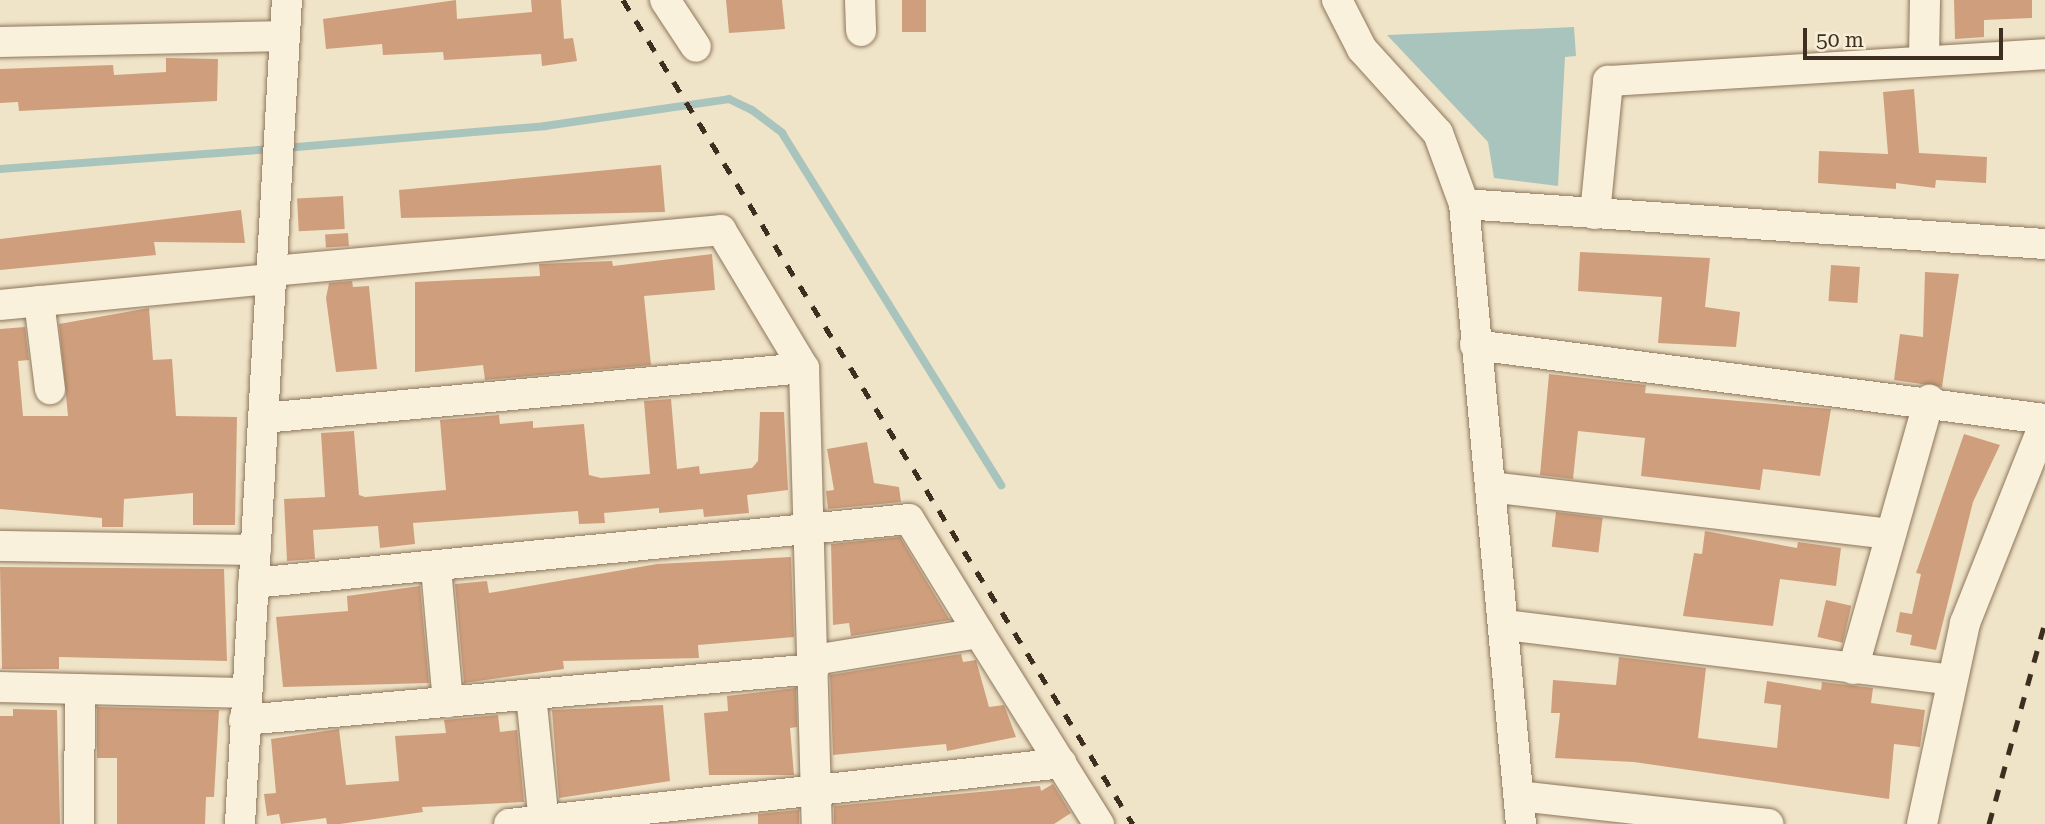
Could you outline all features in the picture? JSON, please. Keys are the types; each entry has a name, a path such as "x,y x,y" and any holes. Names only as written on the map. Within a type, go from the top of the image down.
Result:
{"street":[{"path":"665,0 696,47"},
{"path":"860,0 861,31"},
{"path":"1337,0 1362,49 1438,133 1464,204 1520,810 1768,824"},
{"path":"1924,58 1926,0"},
{"path":"240,824 285,36 296,1"},
{"path":"0,42 285,36"},
{"path":"1595,214 1608,81 1924,58 2045,54"},
{"path":"1464,204 2045,244"},
{"path":"0,305 721,230 804,368 811,533 817,824"},
{"path":"39,301 50,389"},
{"path":"1475,345 1929,400 2045,421 1974,599 1952,680 1922,824"},
{"path":"263,418 804,368"},
{"path":"1853,669 1929,400"},
{"path":"1490,487 1890,534"},
{"path":"253,583 811,533 909,519 1099,824"},
{"path":"0,546 256,550"},
{"path":"436,568 448,702"},
{"path":"1505,625 1952,680"},
{"path":"0,687 80,689 245,707 448,702 814,664 979,633"},
{"path":"79,824 80,689"},
{"path":"531,695 544,822"},
{"path":"509,824 1062,763"}],"water":[{"path":"1574,27 1576,56 1565,57 1558,186 1494,178 1488,142 1387,35"}],"building":[{"path":"456,0 457,19 532,12 531,0 561,0 564,39 573,38 577,61 542,66 541,54 444,60 443,52 383,55 382,44 326,49 323,19"},
{"path":"726,0 782,0 785,29 729,33"},
{"path":"902,0 926,0 926,32 902,32"},
{"path":"1954,0 2032,0 2032,18 1984,20 1984,37 1955,39"},
{"path":"166,58 218,59 217,101 19,111 18,102 0,103 0,69 113,65 114,75 166,72"},
{"path":"1914,89 1919,153 1987,157 1986,183 1936,180 1935,188 1896,183 1896,189 1818,183 1819,151 1888,154 1883,92"},
{"path":"661,165 665,212 401,218 399,190"},
{"path":"343,196 345,229 299,231 297,198"},
{"path":"241,210 245,243 154,242 156,255 0,270 0,239"},
{"path":"348,233 349,246 326,248 325,235"},
{"path":"1580,252 1710,258 1705,307 1740,312 1736,347 1658,343 1662,297 1578,291"},
{"path":"712,254 715,290 644,296 651,365 485,380 483,365 415,372 415,282 540,276 539,264 612,261 613,266"},
{"path":"1831,265 1860,267 1857,303 1828,301"},
{"path":"1925,272 1959,274 1942,387 1894,380 1900,334 1923,337"},
{"path":"352,281 353,287 369,286 377,369 336,372 326,298 329,283"},
{"path":"149,308 153,360 172,359 176,416 237,417 235,525 193,525 193,493 124,499 123,527 102,527 102,518 0,509 0,329 25,327 29,360 18,361 23,416 68,416 59,324"},
{"path":"1549,374 1646,385 1645,393 1831,409 1820,476 1763,469 1760,490 1641,476 1645,438 1578,431 1573,479 1540,475"},
{"path":"671,399 677,469 699,466 700,474 752,468 758,461 760,412 784,412 788,490 747,495 749,513 704,517 703,509 659,513 659,508 604,513 605,523 579,524 578,511 413,523 415,544 380,548 378,526 313,530 315,559 287,561 284,499 325,497 321,433 354,431 359,495 365,497 446,490 440,420 499,415 500,424 533,421 533,428 584,424 589,475 601,478 650,474 644,401"},
{"path":"1964,434 2000,445 1973,502 1936,650 1910,645 1912,635 1896,632 1900,612 1912,614 1921,574 1916,573"},
{"path":"867,442 874,483 899,487 901,502 828,509 826,491 834,490 827,449"},
{"path":"1556,512 1603,518 1598,552 1552,547"},
{"path":"1705,531 1797,548 1798,542 1841,548 1836,586 1780,579 1773,626 1683,616 1694,553 1702,554"},
{"path":"900,537 950,620 851,636 849,623 833,625 831,544"},
{"path":"791,557 794,637 698,645 699,658 563,661 564,669 464,683 455,584 487,581 489,593 657,564"},
{"path":"0,567 224,569 227,661 59,657 59,669 2,669"},
{"path":"420,586 429,683 283,687 276,617 348,611 347,596"},
{"path":"1826,600 1851,606 1843,643 1817,637"},
{"path":"961,654 963,662 976,660 989,707 1004,705 1016,737 947,751 946,744 833,755 830,675"},
{"path":"1619,657 1706,668 1698,738 1777,748 1781,705 1764,703 1767,681 1821,690 1822,682 1873,688 1871,703 1925,710 1920,747 1894,744 1889,799 1634,762 1555,758 1560,713 1551,713 1553,680 1616,685"},
{"path":"796,688 797,727 790,728 794,775 709,775 704,713 728,711 727,696"},
{"path":"663,705 670,781 559,798 552,710"},
{"path":"97,707 219,710 214,797 206,797 205,824 117,824 117,758 97,758"},
{"path":"13,709 57,710 60,824 0,824 0,716 13,716"},
{"path":"498,715 500,732 517,730 524,802 422,807 423,812 340,824 327,824 326,818 281,824 279,814 267,816 264,794 276,793 271,739 339,729 346,785 399,781 395,736 446,733 444,720"},
{"path":"1053,784 1071,813 1054,824 834,824 834,806 1040,786 1041,791"},
{"path":"799,810 799,824 758,824 758,814"}],"waterway":[{"path":"285,148 545,126 729,99 752,110 782,133 1001,485"},
{"path":"0,169 272,149"}],"railway":[{"path":"623,0 1133,824"},
{"path":"1989,824 2045,622"}]}
